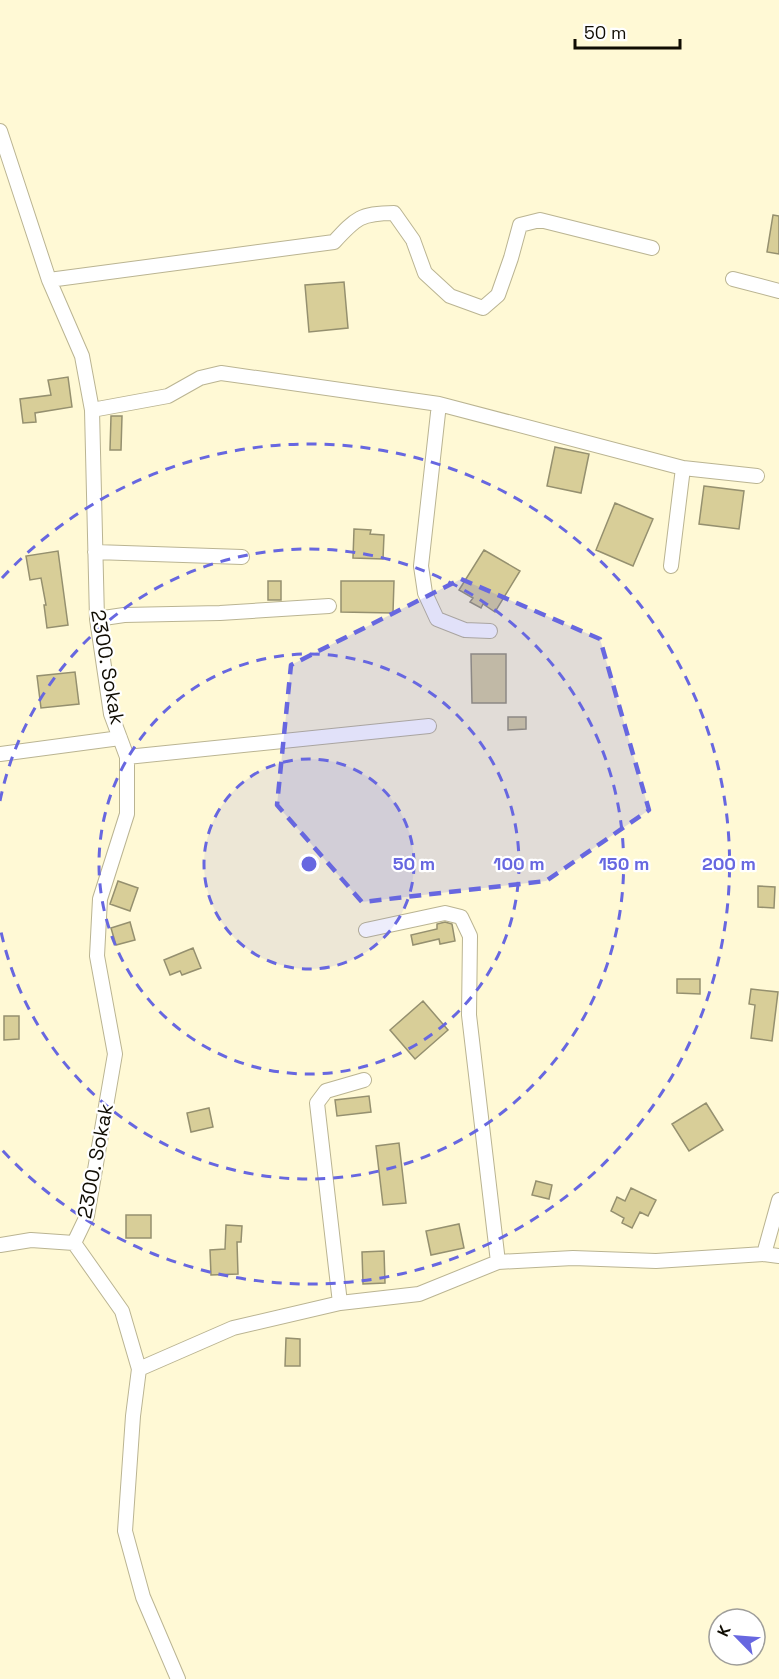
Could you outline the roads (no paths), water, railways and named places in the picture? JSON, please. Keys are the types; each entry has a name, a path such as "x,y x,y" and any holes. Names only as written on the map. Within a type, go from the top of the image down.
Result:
{"street":[{"name":"2300. Sokak","path":"0,131 49,280 82,356 92,410 97,619 111,714 127,757 127,814 100,899 97,956 114,1054 87,1215 74,1243"},
{"path":"49,280 334,242 352,222 371,213 394,213 413,240 426,273 450,296 483,308 498,295 520,225 540,220 652,249"},
{"path":"733,279 779,291"},
{"path":"92,410 168,396 200,378 221,373 439,404 682,468 757,476"},
{"path":"439,404 421,566 425,593 436,619 465,630 489,631"},
{"path":"671,566 682,468"},
{"path":"95,552 242,557"},
{"path":"97,619 124,615 220,613 329,606"},
{"path":"127,757 429,726"},
{"path":"0,754 120,738"},
{"path":"366,930 445,913 461,917 470,936 469,1015 498,1262"},
{"path":"340,1303 317,1103 326,1091 364,1080"},
{"path":"764,1254 779,1200"},
{"path":"0,1245 31,1240 74,1243 122,1311 139,1369 133,1416 125,1531 143,1597 178,1679"},
{"path":"139,1369 232,1328 340,1303 419,1294 498,1262 573,1258 656,1261 764,1254 779,1256"}]}
